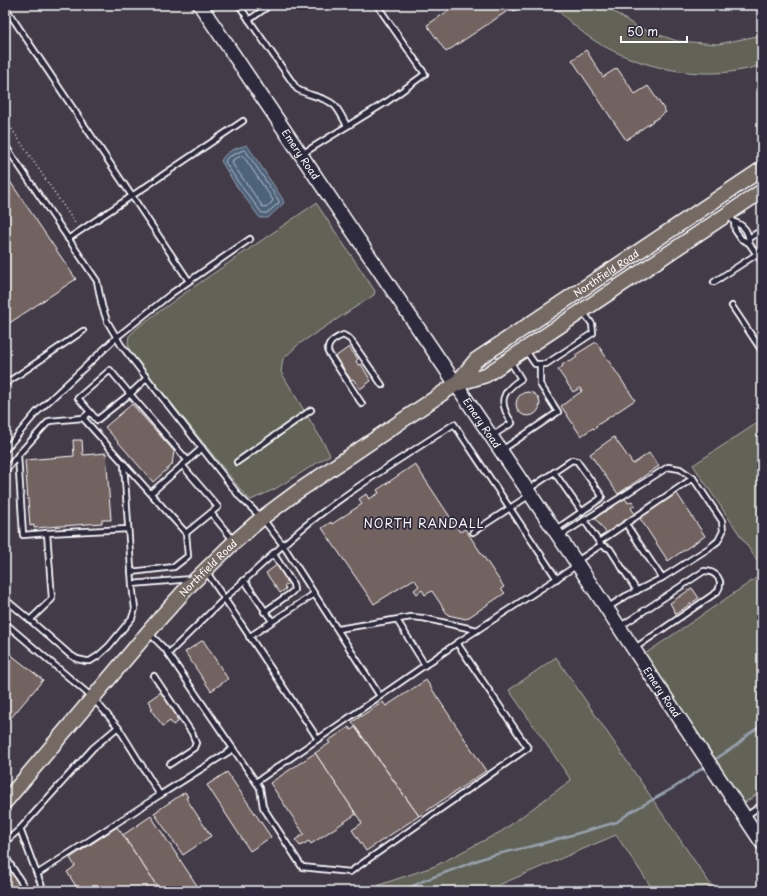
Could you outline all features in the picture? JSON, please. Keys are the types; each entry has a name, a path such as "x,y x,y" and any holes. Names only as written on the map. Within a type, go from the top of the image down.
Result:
{"main road":[{"name":"Emery Road","path":"200,5 577,563 762,843"},
{"name":"Northfield Road","path":"5,802 148,632 201,574 262,518 297,492 456,384 476,360 762,169"},
{"name":"Northfield Road","path":"456,384 486,375 585,309 731,218 762,191"},
{"path":"718,198 731,218"},
{"path":"577,293 585,309"}],"lane":[{"path":"239,5 296,89 330,102 336,107 347,126"},
{"path":"249,20 270,5"},
{"path":"301,155 388,101 425,74 377,5"},
{"path":"5,7 189,281"},
{"path":"68,239 242,121"},
{"path":"5,145 97,281 104,313 116,337 240,496 262,518 283,544 380,696"},
{"path":"731,218 735,230 742,240 749,240 762,230"},
{"path":"731,218 742,225 749,235 749,240 762,262"},
{"path":"5,450 36,413 116,337 172,293 250,239"},
{"path":"714,282 757,254"},
{"path":"732,306 762,351"},
{"path":"525,349 535,364 546,364 593,333 592,324 585,309"},
{"path":"5,384 83,331"},
{"path":"362,404 328,352 329,343 343,335 350,339 382,385"},
{"path":"492,437 512,422 505,410 503,400 504,394 512,384 521,379 509,360"},
{"path":"501,451 558,412 540,384 540,364"},
{"path":"147,378 130,394 97,420 78,398 110,370 130,394 188,461"},
{"path":"237,462 311,410"},
{"path":"5,472 18,455 49,421 84,418 90,412"},
{"path":"84,418 186,533 188,556 174,567 131,572"},
{"path":"168,654 273,553 311,521 416,448 454,424 557,578"},
{"path":"151,494 202,448"},
{"path":"18,455 23,535 128,529"},
{"path":"473,532 510,509 554,472 572,460 577,461 602,496 600,500 582,512 557,534"},
{"path":"5,600 69,654 77,659 90,661 109,646 132,618 135,609 124,464"},
{"path":"182,465 218,507 186,533"},
{"path":"557,534 584,520 668,467 680,469 693,478 722,521 722,531 718,541 709,548 662,578 607,609"},
{"path":"554,472 582,512"},
{"path":"256,782 457,643 557,578 600,543 693,478"},
{"path":"211,513 235,542"},
{"path":"584,520 600,543 610,550 637,591"},
{"path":"628,527 662,578"},
{"path":"30,620 52,599 47,533"},
{"path":"264,612 292,593 294,590 293,584 273,553"},
{"path":"619,627 704,571 710,571 716,575 721,582 720,588 717,592 634,649"},
{"path":"132,584 201,574 224,599 318,739"},
{"path":"244,580 272,622"},
{"path":"249,637 314,594"},
{"path":"338,629 411,617 423,618 477,630"},
{"path":"397,620 425,665"},
{"path":"5,623 93,698 118,727 160,795"},
{"path":"148,632 168,654 260,788 263,807 302,867 350,872 528,748 457,643"},
{"path":"154,676 192,733 196,742 194,748 170,764"},
{"path":"5,842 20,829 93,748 118,727"},
{"path":"37,874 233,749"},
{"path":"745,817 762,805"},
{"path":"20,829 44,891"},
{"path":"5,856 27,891"}],"path":[{"path":"5,120 75,223"}],"shaded area":[{"path":"552,5 604,5 637,27 677,41 718,44 762,35 762,65 721,73 679,71 658,67 618,53 593,40"},
{"path":"316,203 375,291 374,295 299,344 283,359 281,372 330,455 275,489 251,500 245,495 130,351 128,343 129,336 138,327 182,295"},
{"path":"762,420 762,568 693,465"},
{"path":"762,574 762,791 738,807 639,658"},
{"path":"556,657 715,891 654,891 616,835 485,891 379,891 379,885 435,866 502,831 571,780 509,690"}],"water":[{"path":"247,145 284,203 268,218 260,218 235,184 221,161 228,152"}],"building":[{"path":"457,5 523,5 524,8 521,10 520,7 514,11 512,8 446,52 427,25"},
{"path":"586,50 603,77 617,68 635,94 648,86 666,112 626,140 572,60"},
{"path":"5,174 76,279 5,326"},
{"path":"596,342 635,400 596,426 597,427 594,429 593,428 581,436 561,406 582,391 580,388 573,392 558,370 569,360 570,362 577,357 575,355"},
{"path":"349,347 358,359 356,361 359,366 361,364 371,381 360,389 353,379 351,380 347,374 346,375 341,364 340,365 335,357"},
{"path":"528,392 533,393 539,399 539,409 533,415 528,416 523,415 517,409 516,404 517,399 523,393"},
{"path":"132,404 174,451 172,465 153,482 105,427"},
{"path":"614,437 633,464 649,453 659,466 618,494 590,454"},
{"path":"73,440 82,440 83,455 106,453 111,520 102,520 102,523 34,528 34,525 30,526 25,460 74,456"},
{"path":"415,464 460,532 465,529 504,587 501,589 505,593 466,619 448,615 432,591 425,595 422,590 417,594 414,590 419,586 414,579 374,604 322,528 331,522 332,524 362,504 359,499 366,494 369,499 379,493 377,490"},
{"path":"676,492 705,536 668,561 639,517"},
{"path":"625,498 628,503 632,501 635,505 631,508 635,514 607,534 595,518"},
{"path":"278,564 289,583 284,586 286,589 280,593 266,573"},
{"path":"692,588 699,598 676,614 670,603"},
{"path":"203,640 228,679 211,691 185,652"},
{"path":"10,654 43,680 10,719 5,715 5,660"},
{"path":"426,680 486,771 419,816 352,722 383,702 386,706"},
{"path":"161,692 172,706 171,707 177,717 178,722 173,725 170,721 163,726 151,710 153,709 148,701"},
{"path":"349,727 351,730 355,727 419,816 366,851 352,830 362,823 315,753 330,743 328,741"},
{"path":"315,753 356,814 311,844 309,841 300,846 295,840 304,834 270,783"},
{"path":"227,772 271,837 250,851 207,785"},
{"path":"185,792 188,797 186,798 211,836 183,855 154,813"},
{"path":"151,816 198,887 191,891 160,891 123,835"},
{"path":"117,827 160,891 79,891 67,872 75,866 70,858"},
{"path":"5,863 15,876 14,877 20,886 13,891 9,891 5,885"}],"waterway":[{"path":"713,761 762,725"},
{"path":"403,891 423,881 489,856 537,845 617,822 629,813 675,787 707,765"}],"district":[{"name":"NORTH RANDALL","path":"424,524"}]}
